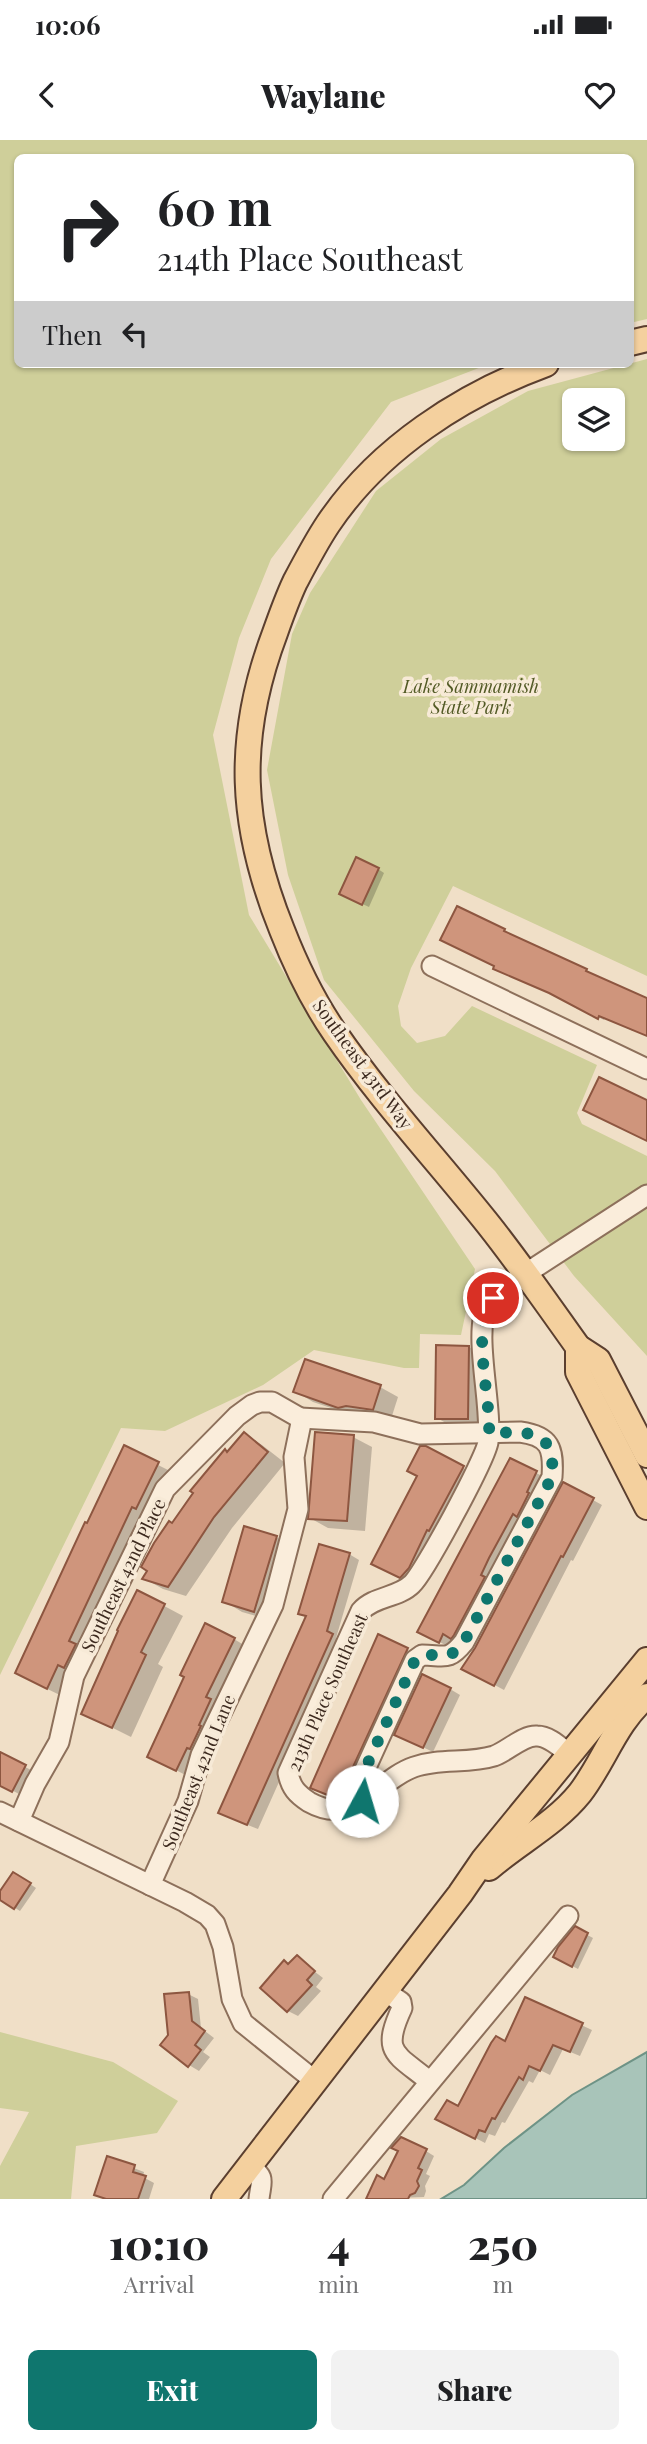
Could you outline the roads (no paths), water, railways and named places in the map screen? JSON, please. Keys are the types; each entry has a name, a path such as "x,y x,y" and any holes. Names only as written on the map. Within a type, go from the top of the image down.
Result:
{"main road":[{"name":"Southeast 43rd Way","path":"537,368 475,394 440,417 370,473 343,503 309,556 289,594 263,664 248,737 247,784 254,845 267,894 308,989 343,1043 526,1274 578,1347 597,1360 647,1455"},
{"name":"Southeast 43rd Way","path":"578,1347 578,1372 647,1507"},
{"path":"224,2199 460,1894 484,1859 647,1660"},
{"path":"460,1894 573,1801 634,1708 647,1696"}],"street":[{"path":"432,966 647,1069"},
{"path":"526,1274 647,1195"},
{"name":"213th Place Southeast","path":"526,1274 493,1298 484,1310 482,1332 489,1433 484,1456 416,1581 394,1595 372,1602 361,1611 288,1773 293,1790 316,1806 334,1809 362,1801 412,1768 441,1760 491,1756 529,1737 542,1736 569,1754"},
{"name":"Southeast 42nd Place","path":"19,1821 35,1784 59,1742 74,1676 159,1497 172,1480 252,1405 272,1402 300,1418"},
{"path":"300,1418 374,1422 420,1434 535,1434 547,1442 554,1458 552,1477 464,1642 454,1653 444,1658 422,1655 415,1660 357,1787 362,1801"},
{"name":"Southeast 42nd Lane","path":"150,1885 188,1801 201,1755 273,1605 298,1509 294,1457 300,1418"},
{"path":"0,1812 207,1915 220,1937 232,1999 243,2023 315,2081"},
{"path":"333,2199 568,1916"},
{"path":"385,1991 401,2002 402,2008 390,2038 393,2047 397,2054 429,2081"},
{"path":"250,2166 262,2179 259,2199"}],"park label":[{"name":"Lake Sammamish State Park","path":"471,696"}]}
